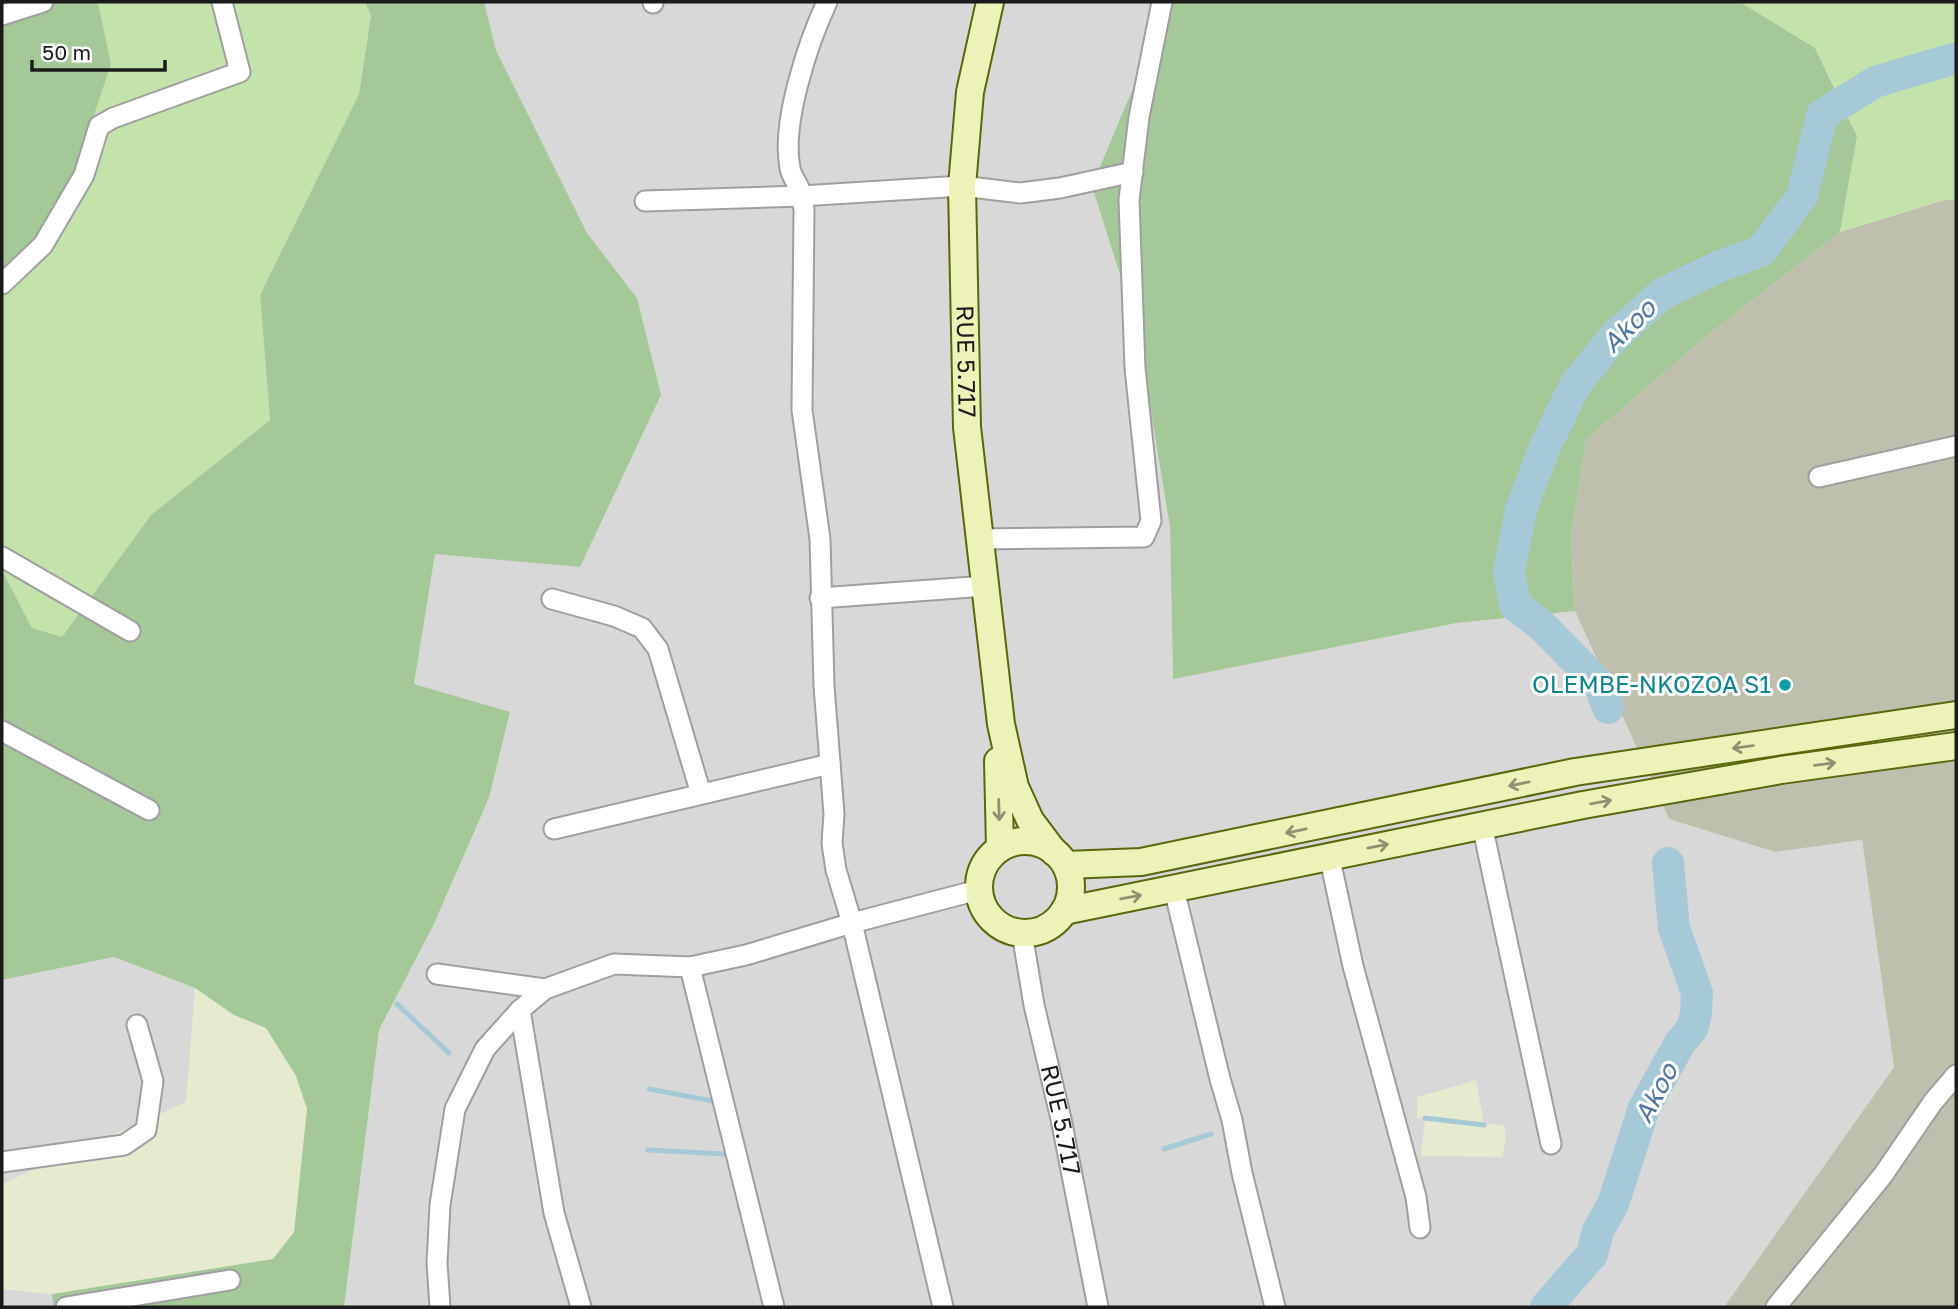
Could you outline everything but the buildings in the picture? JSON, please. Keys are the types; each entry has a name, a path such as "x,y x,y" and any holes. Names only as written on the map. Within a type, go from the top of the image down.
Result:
{"street":[{"path":"2,15 43,2"},
{"path":"2,284 43,245 84,175 99,126 113,118 240,72 222,2"},
{"path":"827,2 812,33 800,73 788,138 790,170 804,209 802,410 820,539 820,598 834,814 832,843 836,870 852,923 943,1307"},
{"name":"RUE 5.717","path":"990,2 970,92 962,186 967,427 1000,724 1015,787 1030,820 1060,859"},
{"path":"980,540 1144,537 1151,521 1135,368 1129,200 1139,117 1162,2"},
{"path":"645,201 801,196 962,186 1020,192 1060,188 1133,172"},
{"path":"1819,477 1956,446"},
{"path":"2,557 130,631"},
{"path":"820,598 986,586"},
{"path":"552,599 614,616 642,628 658,649 701,794"},
{"path":"1060,859 1140,862 1575,772 1956,715"},
{"name":"RUE 5.717","path":"1000,724 1000,848"},
{"path":"2,731 149,810"},
{"path":"1064,911 1596,802 1781,770 1956,746"},
{"path":"554,829 830,764"},
{"path":"1482,825 1551,1144"},
{"path":"1028,841 1042,844 1060,859 1070,880 1070,896 1064,911 1046,928 1023,933 1009,930 988,915 981,903 979,878 983,866 1000,848 1013,842 1028,841"},
{"path":"1329,855 1353,966 1416,1196 1420,1228"},
{"path":"1174,889 1275,1307"},
{"path":"440,1307 437,1263 440,1205 455,1109 485,1049 520,1010 545,989 614,964 690,967 746,955 852,923 978,890"},
{"name":"RUE 5.717","path":"1023,933 1034,1005 1098,1307"},
{"path":"690,967 774,1307"},
{"path":"437,974 545,989"},
{"path":"520,1010 554,1213 581,1307"},
{"path":"2,1162 124,1144 146,1130 153,1081 137,1025"},
{"path":"1776,1307 1883,1175 1933,1101 1956,1075"},
{"path":"66,1307 230,1280"}],"shaded area":[{"path":"484,2 1169,2 1137,328 1170,527 1173,678 1457,623 1575,611 1669,819 1775,852 1862,840 1894,1067 1724,1307 344,1307 379,1030 433,926 489,798 510,713 414,684 435,553 580,566 637,298 587,233 496,50"},
{"path":"1956,199 1956,1307 1724,1307 1894,1067 1862,840 1775,852 1669,819 1575,611 1571,537 1586,440 1708,335 1840,232 1944,200"},
{"path":"114,957 195,988 187,1102 2,1184 2,980"},
{"path":"195,988 234,1015 266,1028 296,1076 307,1109 294,1232 273,1259 52,1294 2,1289 2,1184 186,1102"},
{"path":"1476,1080 1484,1124 1504,1125 1506,1139 1502,1157 1421,1156 1425,1119 1417,1118 1417,1097"},
{"path":"2,1289 52,1294 53,1307 2,1307"}],"green space":[{"path":"2,2 98,2 111,64 71,184 15,271 2,284"},
{"path":"98,2 365,2 371,15 359,94 260,295 270,420 151,515 62,638 32,628 2,570 2,284 111,64"},
{"path":"365,2 484,2 496,50 587,233 637,298 661,395 580,567 435,554 414,684 510,712 489,798 433,926 379,1030 344,1307 53,1307 52,1294 273,1259 294,1232 307,1109 296,1076 266,1028 234,1015 195,988 114,957 2,980 2,570 32,628 62,637 151,515 270,420 260,295 359,94 371,15"},
{"path":"1169,2 1740,2 1815,48 1857,136 1840,232 1708,335 1586,440 1571,537 1575,611 1457,623 1173,679 1170,527 1137,328 1092,186"},
{"path":"1740,2 1956,2 1956,199 1944,200 1840,232 1857,135 1815,48"}],"waterway":[{"name":"Akoo","path":"1608,708 1599,684 1542,626 1515,605 1509,572 1521,509 1545,447 1575,385 1614,337 1662,294 1718,267 1761,251 1802,196 1822,115 1875,82 1956,58"},
{"name":"Akoo","path":"1546,1307 1592,1254 1598,1231 1613,1204 1644,1108 1680,1043 1693,1027 1697,993 1674,928 1668,863"},
{"path":"397,1004 449,1053"},
{"path":"649,1089 718,1102"},
{"path":"1425,1118 1484,1125"},
{"path":"1164,1149 1211,1134"},
{"path":"648,1150 725,1154"}],"place":[{"name":"OLEMBE-NKOZOA S1","path":"1785,685"}]}
